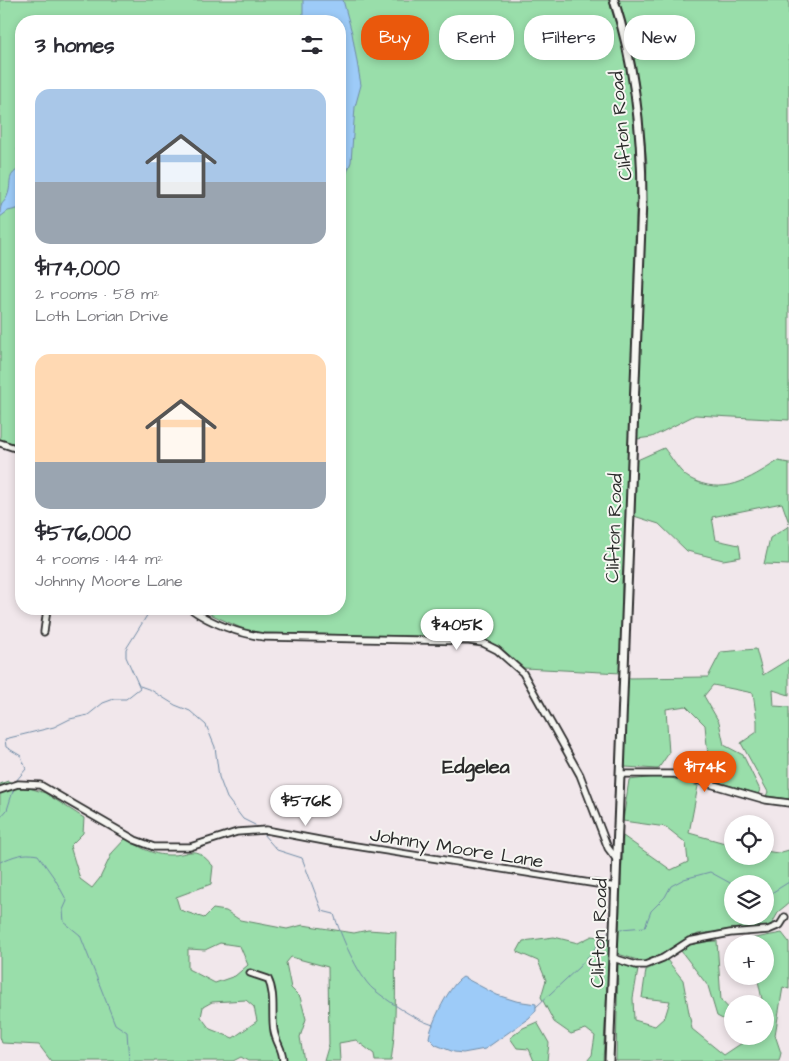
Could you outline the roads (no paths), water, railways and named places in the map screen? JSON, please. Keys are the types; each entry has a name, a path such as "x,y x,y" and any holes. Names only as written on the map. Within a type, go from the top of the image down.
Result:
{"main road":[{"name":"Clifton Road","path":"609,1061 642,169 635,89 628,49 614,0"}],"street":[{"path":"0,443 15,448"},
{"path":"44,632 46,615"},
{"path":"200,615 246,634 264,637 469,641 483,643 497,650 516,665 529,683 580,775 608,848 617,860"},
{"path":"620,774 675,774 766,800 789,803"},
{"name":"Johnny Moore Lane","path":"0,790 12,785 40,785 135,840 154,847 190,847 237,832 266,830 330,842 616,887"},
{"path":"614,958 636,965 645,965 663,958 688,941 730,933 768,930 780,925 786,917"},
{"path":"250,973 268,980 271,986 273,1023 276,1039 283,1050 283,1061"}],"water":[{"path":"303,0 343,0 352,33 361,85 355,107 351,162 346,175 346,15 303,15"},
{"path":"15,172 15,209 8,211 0,217 1,205 7,198 12,174"},
{"path":"463,977 497,995 516,1001 536,1004 536,1010 529,1018 485,1049 463,1053 454,1052 436,1045 429,1038 433,1023 452,987"}],"waterway":[{"path":"16,781 26,769 21,756 6,747 5,739 54,727 70,719 88,715 103,703 114,699 126,699 140,688 126,657 126,649 147,615"},
{"path":"140,686 190,711 206,725 215,747 219,777 227,798 243,819 255,825"},
{"path":"0,818 7,810 14,788"},
{"path":"262,833 277,850 302,858 322,911 334,914 350,954 367,983 402,1010 433,1025"},
{"path":"0,862 19,855 38,855 55,879 67,901 63,910 64,922 80,935 115,1024 127,1032 129,1061"},
{"path":"621,929 645,927 651,911 665,897 671,886 684,879 710,872 724,880"},
{"path":"774,891 789,882"},
{"path":"536,1007 579,967 608,933"}],"district":[{"name":"Edgelea","path":"476,766"}]}
